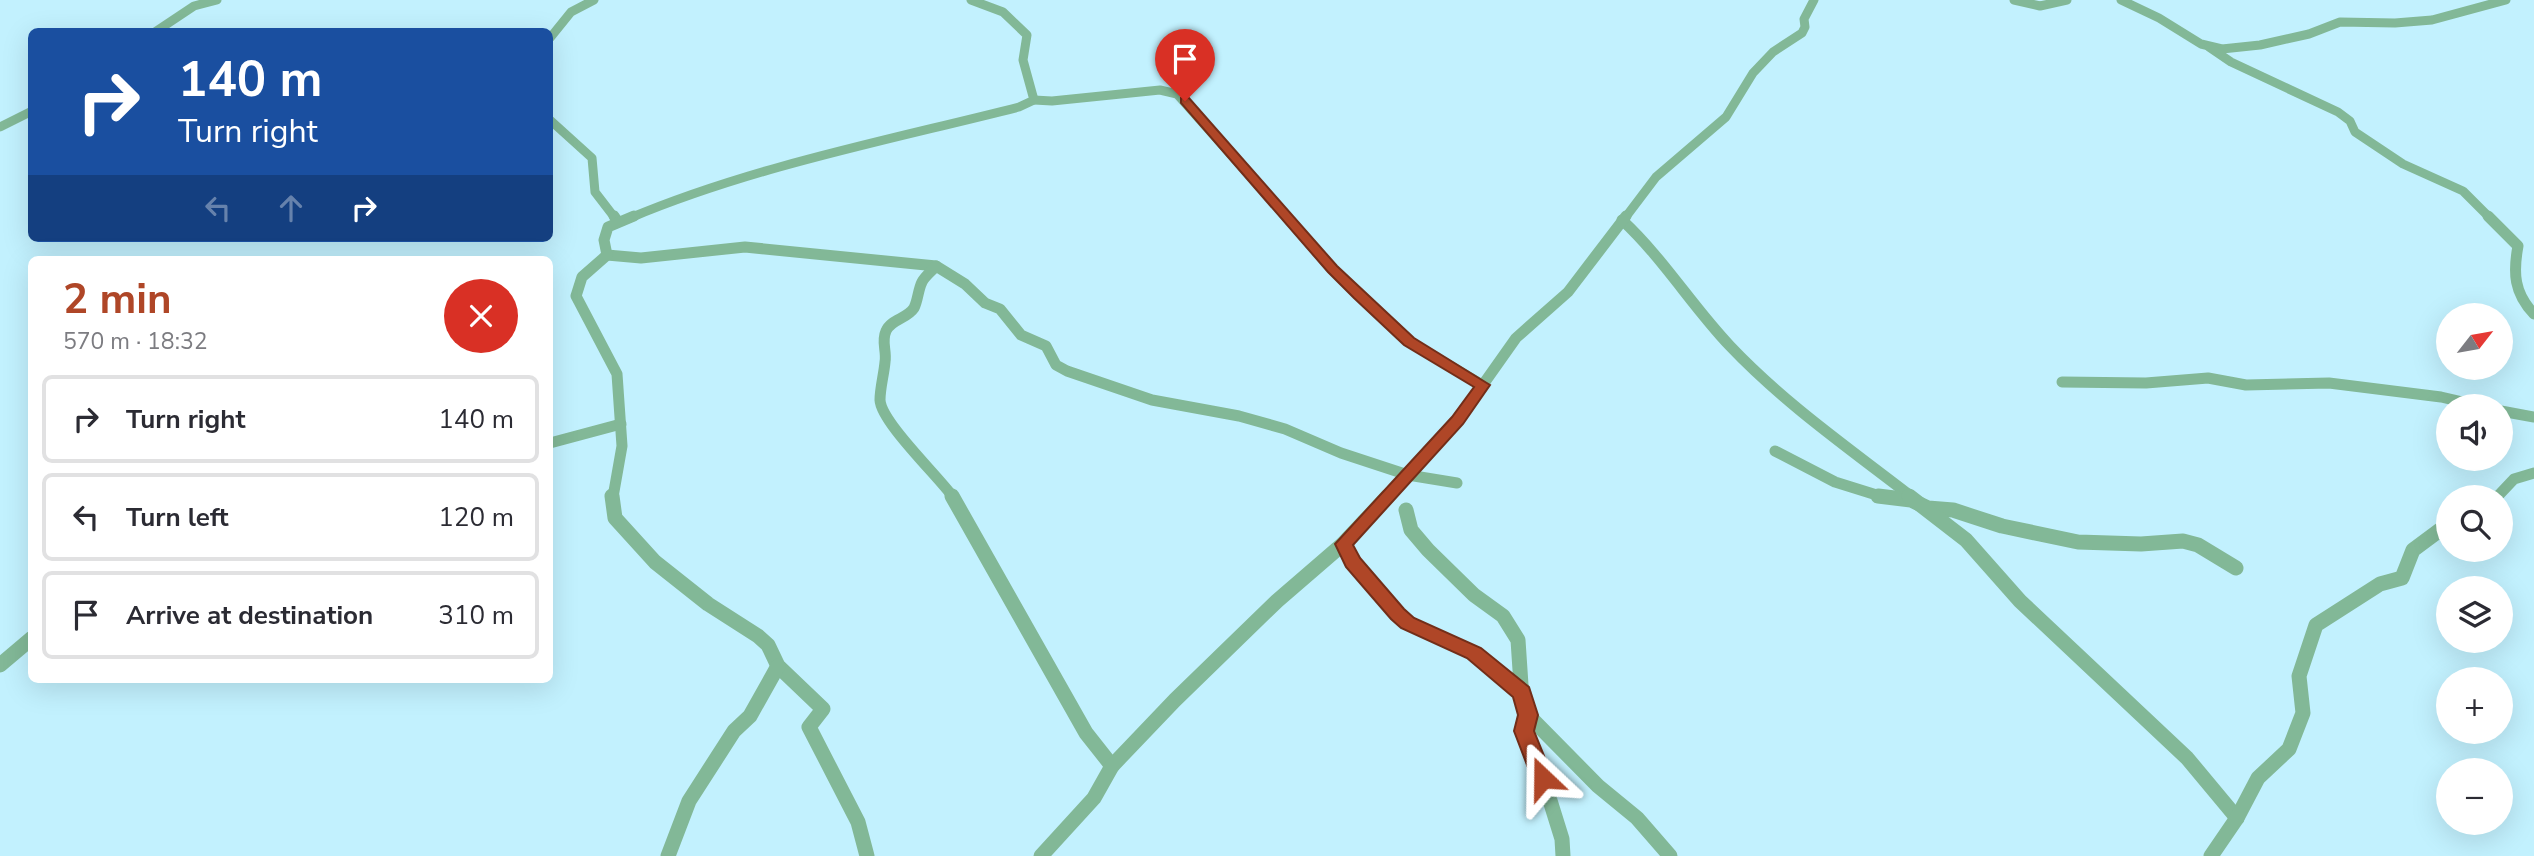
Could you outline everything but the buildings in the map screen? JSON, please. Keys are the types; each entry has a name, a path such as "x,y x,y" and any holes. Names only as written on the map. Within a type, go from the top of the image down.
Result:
{"street":[{"path":"161,28 197,3 216,0"},
{"path":"553,34 571,12 594,0"},
{"path":"971,0 1003,12 1027,35 1023,60 1034,100"},
{"path":"1041,856 1094,798 1112,766 1276,601 1343,544 1458,420 1522,330 1559,301 1583,274 1656,177 1726,117 1748,79 1766,59 1802,33 1805,27 1804,19 1814,0"},
{"path":"2014,0 2039,8 2067,0"},
{"path":"2121,0 2231,62 2338,113 2350,121 2355,132 2403,164 2463,191 2518,246 2512,269 2522,303 2534,314"},
{"path":"2208,47 2222,49 2260,45 2309,34 2340,22 2395,23 2432,20 2506,0"},
{"path":"607,255 605,232 618,222 668,202 797,163 1019,107 1034,100 1052,101 1160,90 1177,94 1208,125 1332,269 1409,342 1482,385"},
{"path":"0,127 28,113"},
{"path":"553,123 592,158 594,192 618,222"},
{"path":"1622,220 1647,243 1712,327 1738,354 1805,414 1966,540 2060,640 2187,758 2237,818"},
{"path":"867,856 858,822 809,727 823,709 778,666 768,645 708,604 655,562 615,518 612,493 622,446 617,374 576,296 582,277 607,255 630,258 735,247 936,265 965,284 985,303 1000,309 1021,335 1046,346 1061,368 1152,400 1251,419 1408,475 1457,483"},
{"path":"936,265 922,282 915,306 910,313 890,324 886,331 883,342 886,357 880,402 888,419 937,475 960,507 1004,592 1086,733 1112,766"},
{"path":"2062,382 2146,383 2208,378 2246,385 2329,383 2436,396"},
{"path":"2513,413 2534,417"},
{"path":"553,442 621,424"},
{"path":"1775,451 1835,482 1888,499 1911,500 1928,508 1953,510 2002,526 2078,542 2131,544 2183,541 2198,545 2236,568"},
{"path":"2508,485 2514,479 2534,473"},
{"path":"1406,510 1411,530 1428,550 1474,595 1503,616 1518,639 1522,693 1528,715 1524,731 1543,778 1562,839 1563,856"},
{"path":"2211,856 2237,818 2258,778 2289,749 2302,713 2300,676 2316,625 2380,584 2402,578 2413,551 2436,533"},
{"path":"1343,544 1353,562 1397,614 1408,623 1474,653 1522,693"},
{"path":"0,665 28,641"},
{"path":"668,856 689,801 734,731 750,716 778,666"},
{"path":"1528,715 1598,786 1637,818 1670,856"}],"route":[{"path":"1185,101 1332,269 1359,295 1409,342 1482,385 1458,420 1343,544 1353,562 1397,614 1408,623 1474,653 1522,693 1528,715 1524,731 1543,778"}]}
